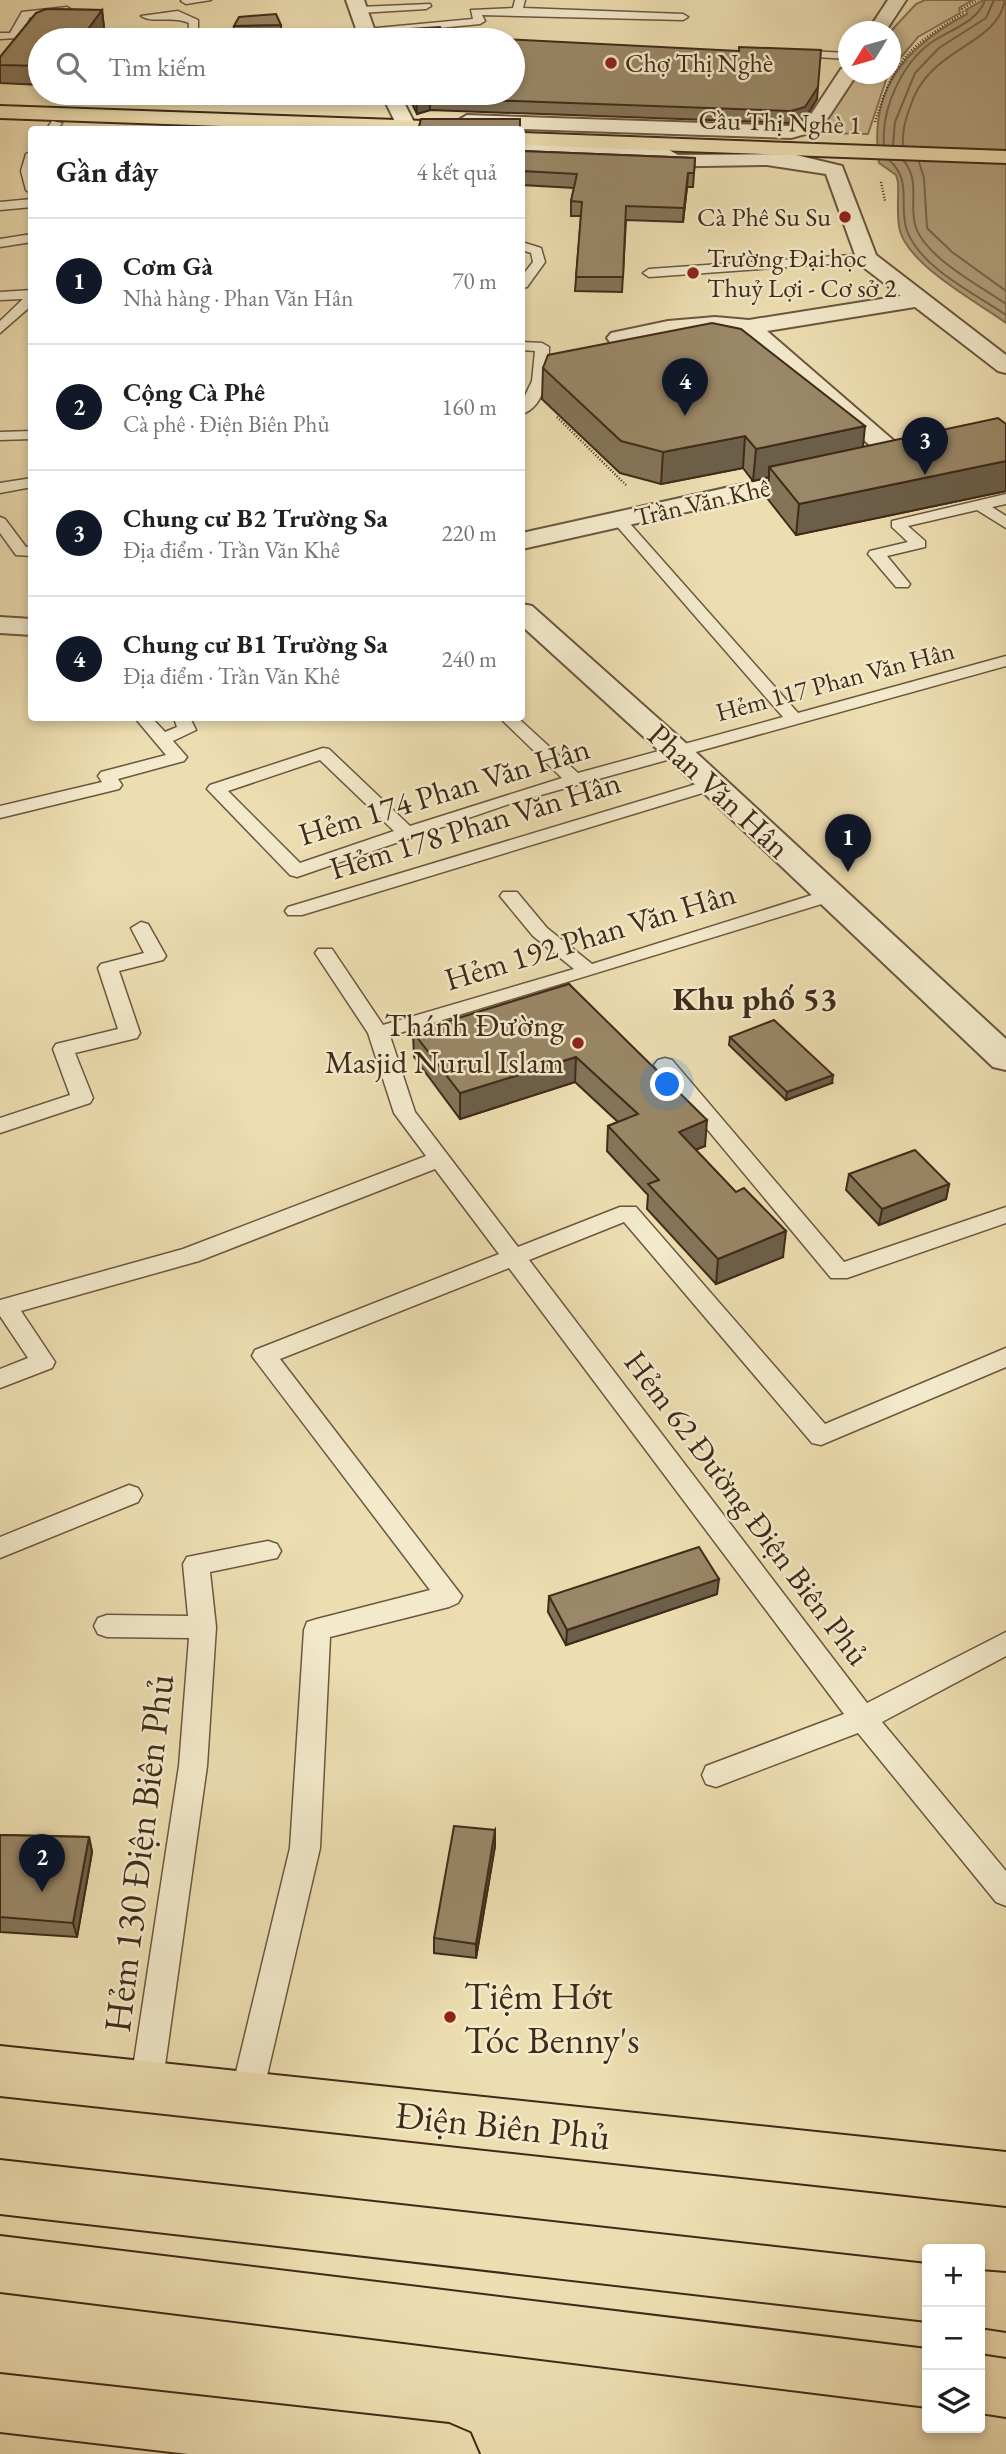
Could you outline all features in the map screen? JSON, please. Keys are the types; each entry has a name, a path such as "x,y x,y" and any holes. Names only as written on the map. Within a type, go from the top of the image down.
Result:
{"main road":[{"path":"0,112 57,122 143,126"},
{"path":"0,121 289,126"},
{"path":"525,130 552,135"},
{"path":"525,139 552,135"},
{"name":"Cầu Thị Nghè 1","path":"552,135 1006,147"},
{"name":"Cầu Thị Nghè 1","path":"552,135 1006,157"},
{"name":"Điện Biên Phủ","path":"0,2071 1006,2179"},
{"path":"0,2187 922,2292"},
{"path":"0,2264 922,2377"},
{"path":"985,2300 1006,2302"},
{"path":"985,2385 1006,2388"},
{"path":"0,2403 449,2454"}],"street":[{"path":"877,0 896,1 883,21"},
{"path":"357,5 363,28"},
{"path":"411,126 430,119 791,132 813,126 842,84"},
{"path":"395,105 404,126"},
{"path":"525,150 821,165 839,175 866,258 1006,366"},
{"path":"525,156 692,163 737,160"},
{"path":"638,358 619,338 658,328 712,322 749,327 919,300"},
{"path":"749,327 899,458"},
{"path":"872,464 926,452"},
{"name":"Trần Văn Khê","path":"525,540 844,470"},
{"name":"Phan Văn Hân","path":"525,615 713,784 1006,1059"},
{"path":"0,625 28,627"}],"lane":[{"path":"186,1 206,0"},
{"path":"577,15 590,0"},
{"path":"357,5 426,6"},
{"path":"426,28 480,21 475,12 519,6 577,15 682,17"},
{"path":"0,36 14,36 26,14 70,7"},
{"path":"146,16 178,14 194,22 193,28"},
{"path":"779,53 838,55"},
{"path":"0,206 28,203"},
{"path":"0,243 28,239"},
{"path":"525,247 537,251 539,262 525,280"},
{"path":"649,273 866,258"},
{"path":"0,296 28,295"},
{"path":"0,329 28,299"},
{"path":"525,346 542,347 542,376 533,399 525,407"},
{"path":"0,436 28,435"},
{"path":"0,488 28,483"},
{"path":"902,584 876,554 919,544 897,523 1006,499"},
{"path":"979,505 1006,523"},
{"path":"620,520 794,719"},
{"path":"0,522 22,552 28,551"},
{"name":"Hẻm 117 Phan Văn Hân","path":"678,752 1006,661"},
{"path":"0,812 113,785 107,776 178,757 146,721"},
{"path":"163,738 187,730 183,721"},
{"path":"511,721 575,780"},
{"name":"Hẻm 174 Phan Văn Hân","path":"407,833 323,753 216,789 298,871 506,799 678,752"},
{"name":"Hẻm 178 Phan Văn Hân","path":"295,911 713,784"},
{"name":"Hẻm 192 Phan Văn Hân","path":"378,1033 589,971 831,895"},
{"path":"510,896 540,932 589,971"},
{"path":"0,1126 82,1098 63,1049 130,1032 108,968 156,956 141,928"},
{"path":"0,1379 43,1362 6,1307 191,1255 439,1159 405,1113 378,1033 324,953"},
{"path":"665,1065 839,1272 1006,1215"},
{"name":"Hẻm 62 Đường Điện Biên Phủ","path":"439,1159 863,1719 1006,1893"},
{"path":"246,2097 305,1848 317,1630 449,1595 264,1356 628,1212 821,1436 1006,1357"},
{"path":"0,1548 129,1495"},
{"name":"Hẻm 130 Điện Biên Phủ","path":"146,2087 192,1766 203,1628 196,1564 268,1551"},
{"name":"Hẻm 130 Điện Biên Phủ","path":"107,1626 203,1628"},
{"path":"716,1774 863,1719 1006,1643"}],"path":[{"path":"872,132 887,79 898,63 921,38 964,13 962,9 978,0"},
{"path":"821,165 870,165 877,170 887,213"},
{"path":"551,412 654,512"}],"shaded area":[{"path":"925,0 973,0 959,8 960,13 918,37 901,57 900,21 916,4"},
{"path":"849,84 885,84 868,134 822,133 826,117"}],"water":[{"path":"983,0 1006,0 1006,323 930,270 906,244 899,225 896,175 879,163 879,113 890,84 901,84 901,66 909,56 945,27 967,14 966,10"}],"building":[{"path":"46,9 102,10 89,28 28,28 28,66 0,65 0,57 36,13"},
{"path":"276,14 281,25 234,26 239,17"},
{"path":"525,40 739,51 739,47 821,50 818,87 805,107 791,111 525,101"},
{"path":"421,119 520,119 520,126 419,126"},
{"path":"525,151 695,158 694,173 688,173 684,208 626,206 623,277 576,277 582,202 571,201 577,174 525,171"},
{"path":"712,323 741,329 865,426 756,449 745,436 663,452 621,441 543,368 548,355"},
{"path":"998,418 1006,424 1006,461 799,504 769,467"},
{"path":"569,984 707,1120 679,1132 736,1192 744,1188 786,1231 718,1259 648,1184 659,1180 608,1126 638,1114 576,1057 460,1093 413,1032"},
{"path":"774,1020 833,1075 787,1092 730,1037"},
{"path":"915,1150 949,1184 882,1209 849,1174"},
{"path":"699,1547 719,1579 567,1630 549,1596"},
{"path":"454,1826 495,1830 476,1944 434,1938"},
{"path":"0,1835 89,1837 73,1923 0,1917"}],"place":[{"name":"Chợ Thị Nghè","path":"611,63"},
{"name":"Cà Phê Su Su","path":"845,217"},
{"name":"Trường Đại học Thuỷ Lợi - Cơ sở 2","path":"693,273"},
{"name":"Chung cư B1 Trường Sa","path":"685,416"},
{"name":"Chung cư B2 Trường Sa","path":"925,475"},
{"name":"Cơm Gà","path":"848,872"},
{"name":"Thánh Đường Masjid Nurul Islam","path":"578,1043"},
{"name":"Cộng Cà Phê","path":"42,1892"},
{"name":"Tiệm Hớt Tóc Benny's","path":"450,2017"}],"district":[{"name":"Khu phố 53","path":"755,998"}]}
